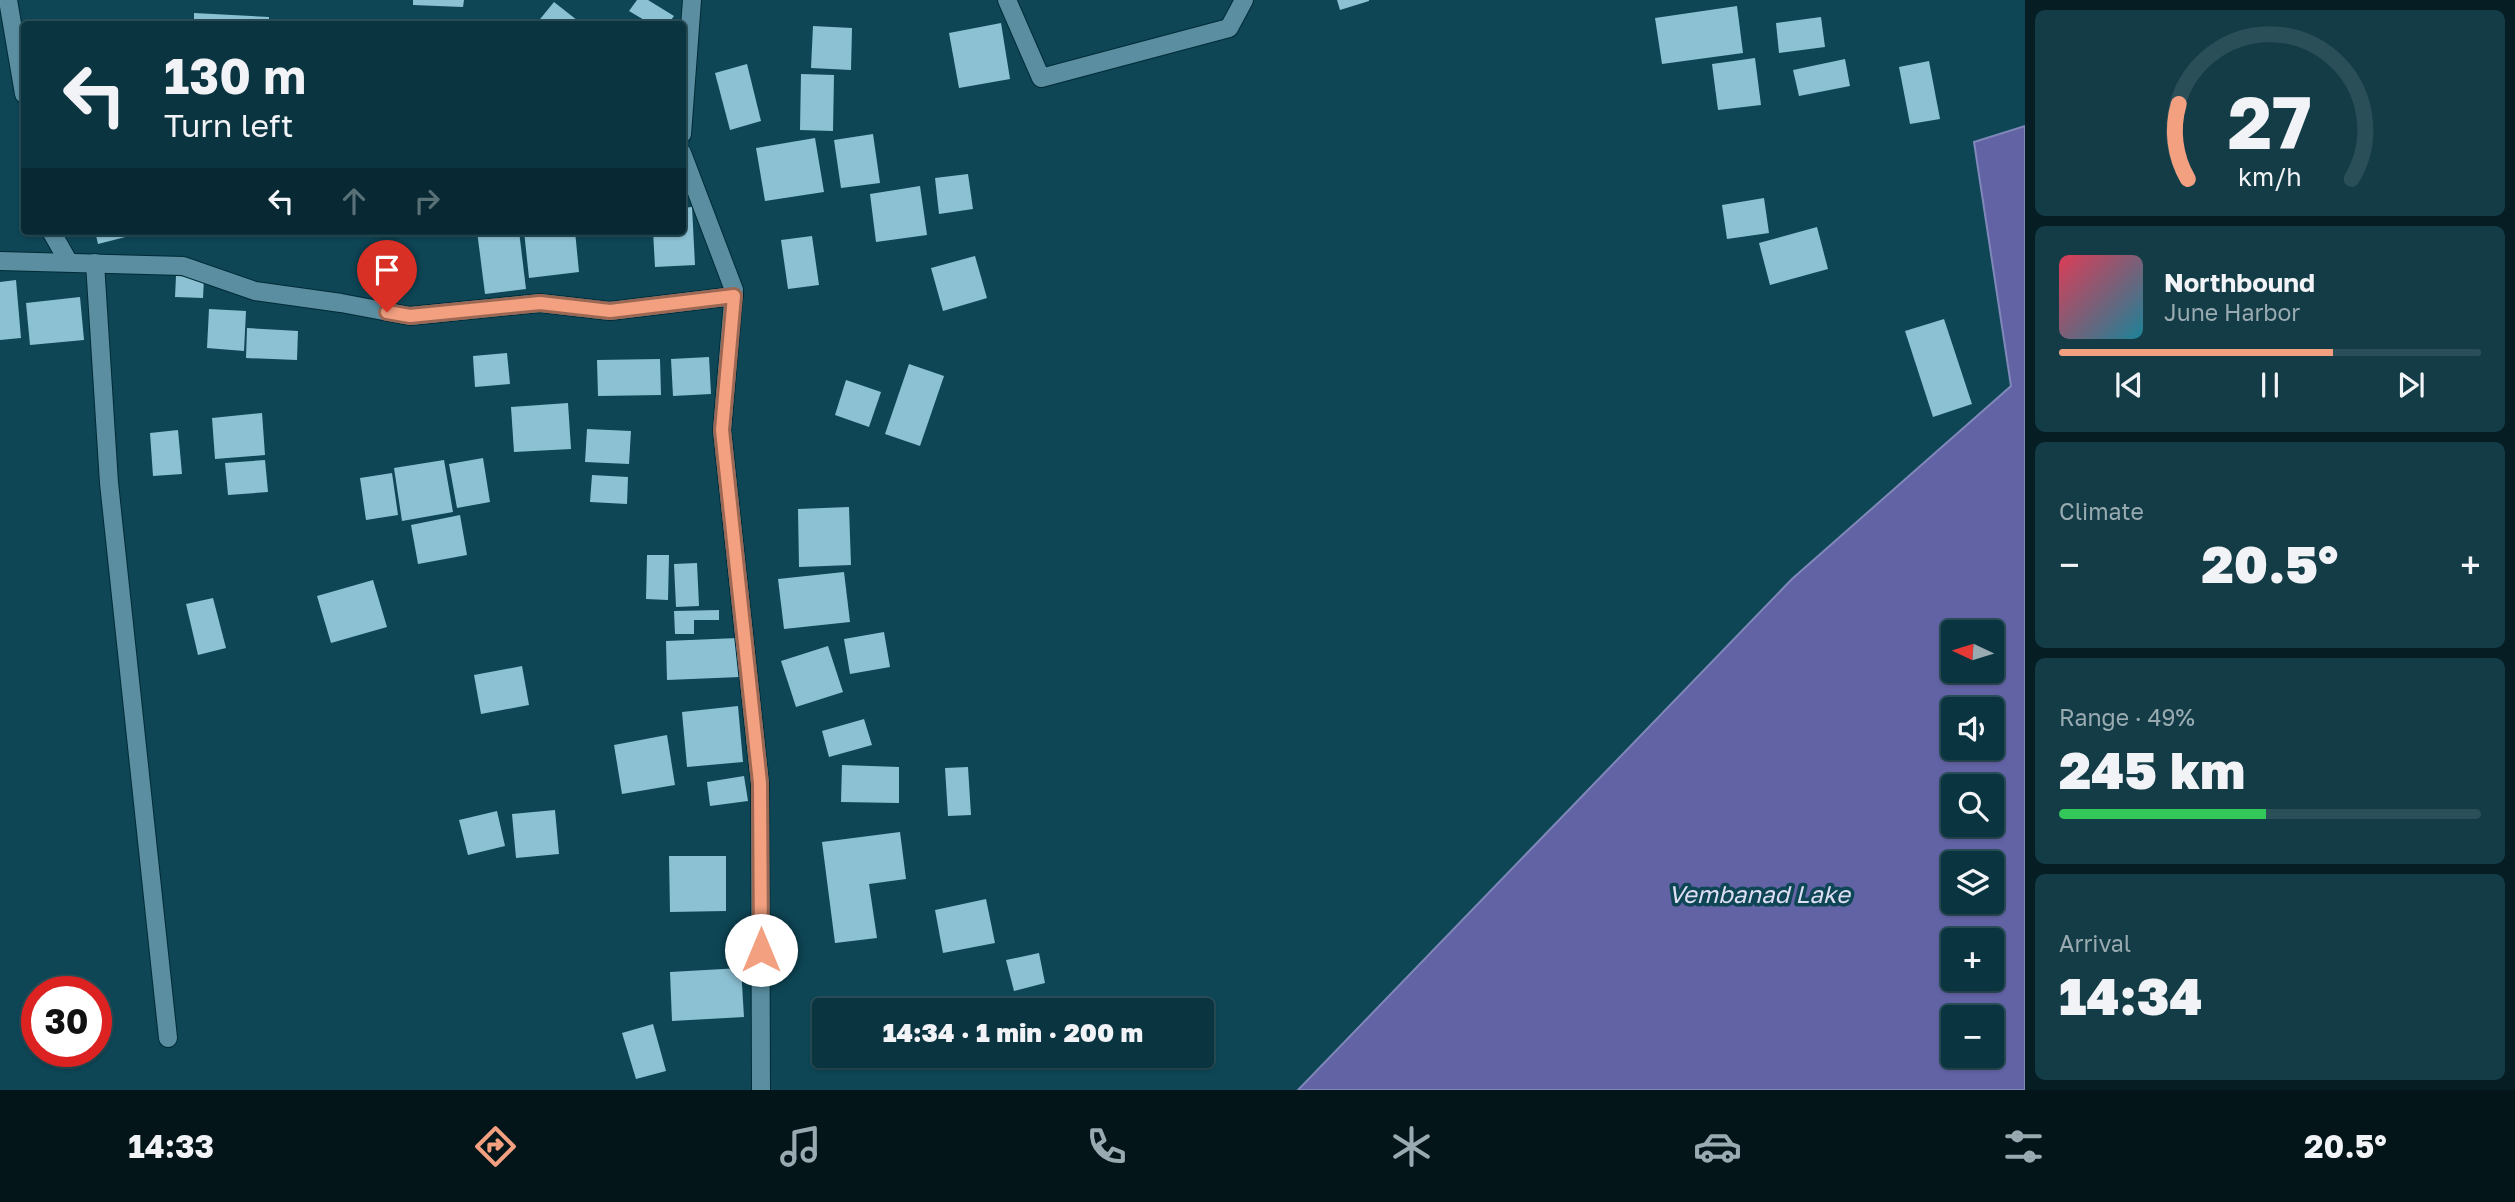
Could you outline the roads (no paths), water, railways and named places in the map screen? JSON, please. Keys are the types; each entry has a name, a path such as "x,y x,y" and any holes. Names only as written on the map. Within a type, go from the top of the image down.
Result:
{"street":[{"path":"8,0 21,76"},
{"path":"686,80 692,0"},
{"path":"1007,0 1041,78 1229,28 1244,0"},
{"path":"686,164 734,290 722,430 760,783 761,1090"},
{"path":"53,235 68,261"},
{"path":"0,261 183,266 255,291 410,316 540,303 610,311 734,296"},
{"path":"95,263 109,483 168,1038"}],"water":[{"name":"Vembanad Lake","path":"2025,126 2025,1090 1298,1090 1792,579 2011,386 1974,142"}]}
